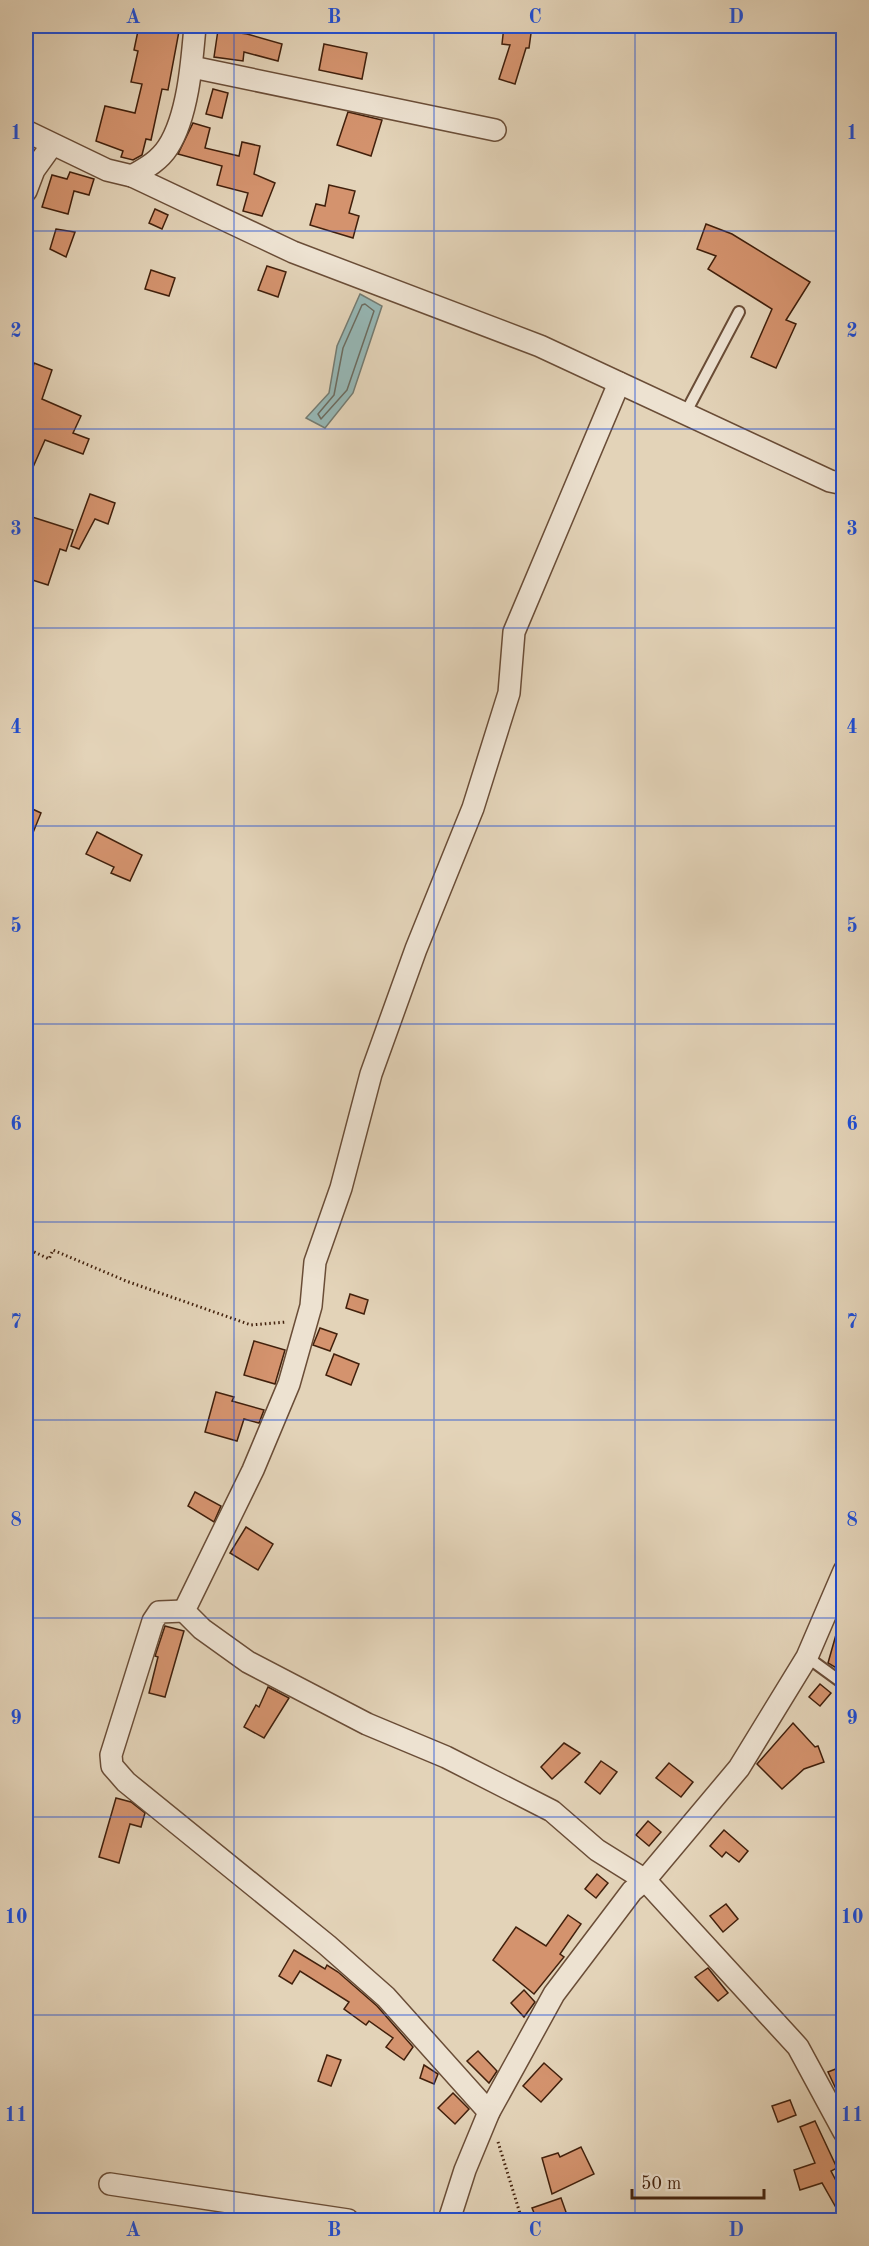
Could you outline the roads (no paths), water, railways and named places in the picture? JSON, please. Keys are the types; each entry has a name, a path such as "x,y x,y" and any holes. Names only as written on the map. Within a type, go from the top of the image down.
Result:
{"street":[{"path":"132,176 151,166 168,147 181,113 192,67 195,26"},
{"path":"192,67 495,130"},
{"path":"26,131 107,170 132,176 293,252 540,346 830,481 843,484"},
{"path":"26,191 34,170 52,145"},
{"path":"184,1611 253,1470 289,1384 311,1306 315,1262 340,1188 371,1074 416,949 473,808 506,703 514,632 619,383"},
{"path":"449,2220 465,2170 489,2112 554,1994 632,1891 645,1880 739,1768 807,1658 843,1571"},
{"path":"489,2112 386,1996 327,1945 126,1782 112,1766 111,1755 153,1621 159,1611 184,1611 202,1629 248,1662 366,1724 446,1757 552,1811 597,1850 645,1880 798,2048 843,2132"},
{"path":"110,2184 348,2220"}],"lane":[{"path":"686,414 740,312"},
{"path":"807,1658 843,1684"}],"water":[{"path":"360,294 382,306 353,393 325,428 306,418 329,393 337,346"}]}
